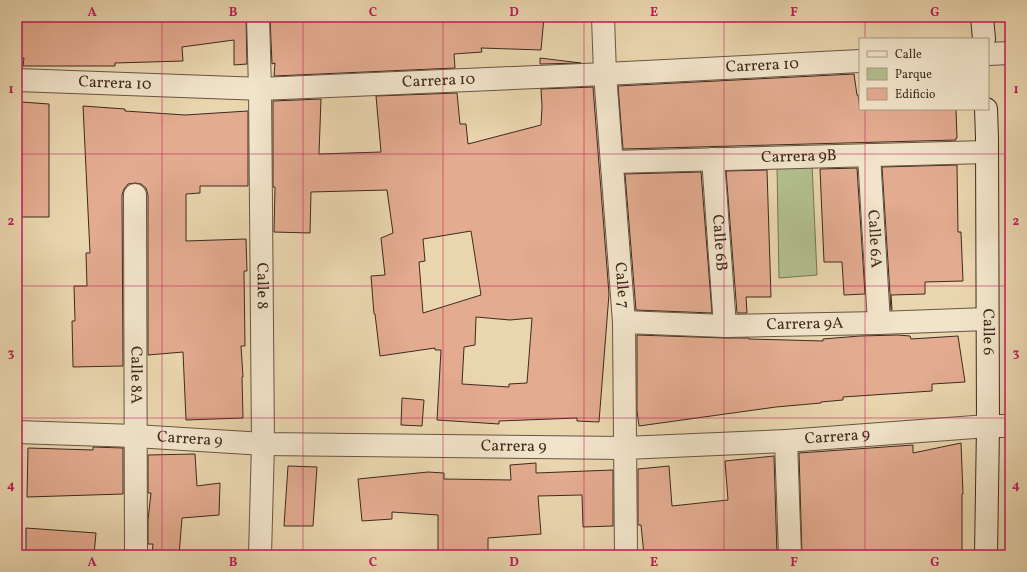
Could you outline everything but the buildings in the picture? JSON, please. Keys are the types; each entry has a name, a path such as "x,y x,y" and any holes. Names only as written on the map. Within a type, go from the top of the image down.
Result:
{"street":[{"name":"Calle 8","path":"258,17 263,444 260,555"},
{"name":"Calle 7","path":"603,17 605,74 624,322 626,555"},
{"path":"982,17 984,38"},
{"path":"989,54 1010,53"},
{"name":"Carrera 10","path":"17,80 260,89 859,61"},
{"name":"Calle 6","path":"986,110 988,426 986,555"},
{"name":"Carrera 9B","path":"612,162 987,152"},
{"name":"Calle 6A","path":"869,155 879,323"},
{"name":"Calle 6B","path":"712,159 725,326"},
{"name":"Calle 8A","path":"135,194 136,555"},
{"name":"Carrera 9A","path":"624,322 725,326 987,319"},
{"name":"Carrera 9","path":"17,432 135,436 263,444 624,448 786,441 988,426 1010,426"},
{"path":"786,441 790,555"}],"green space":[{"path":"812,164 817,275 779,278 777,167"}]}
